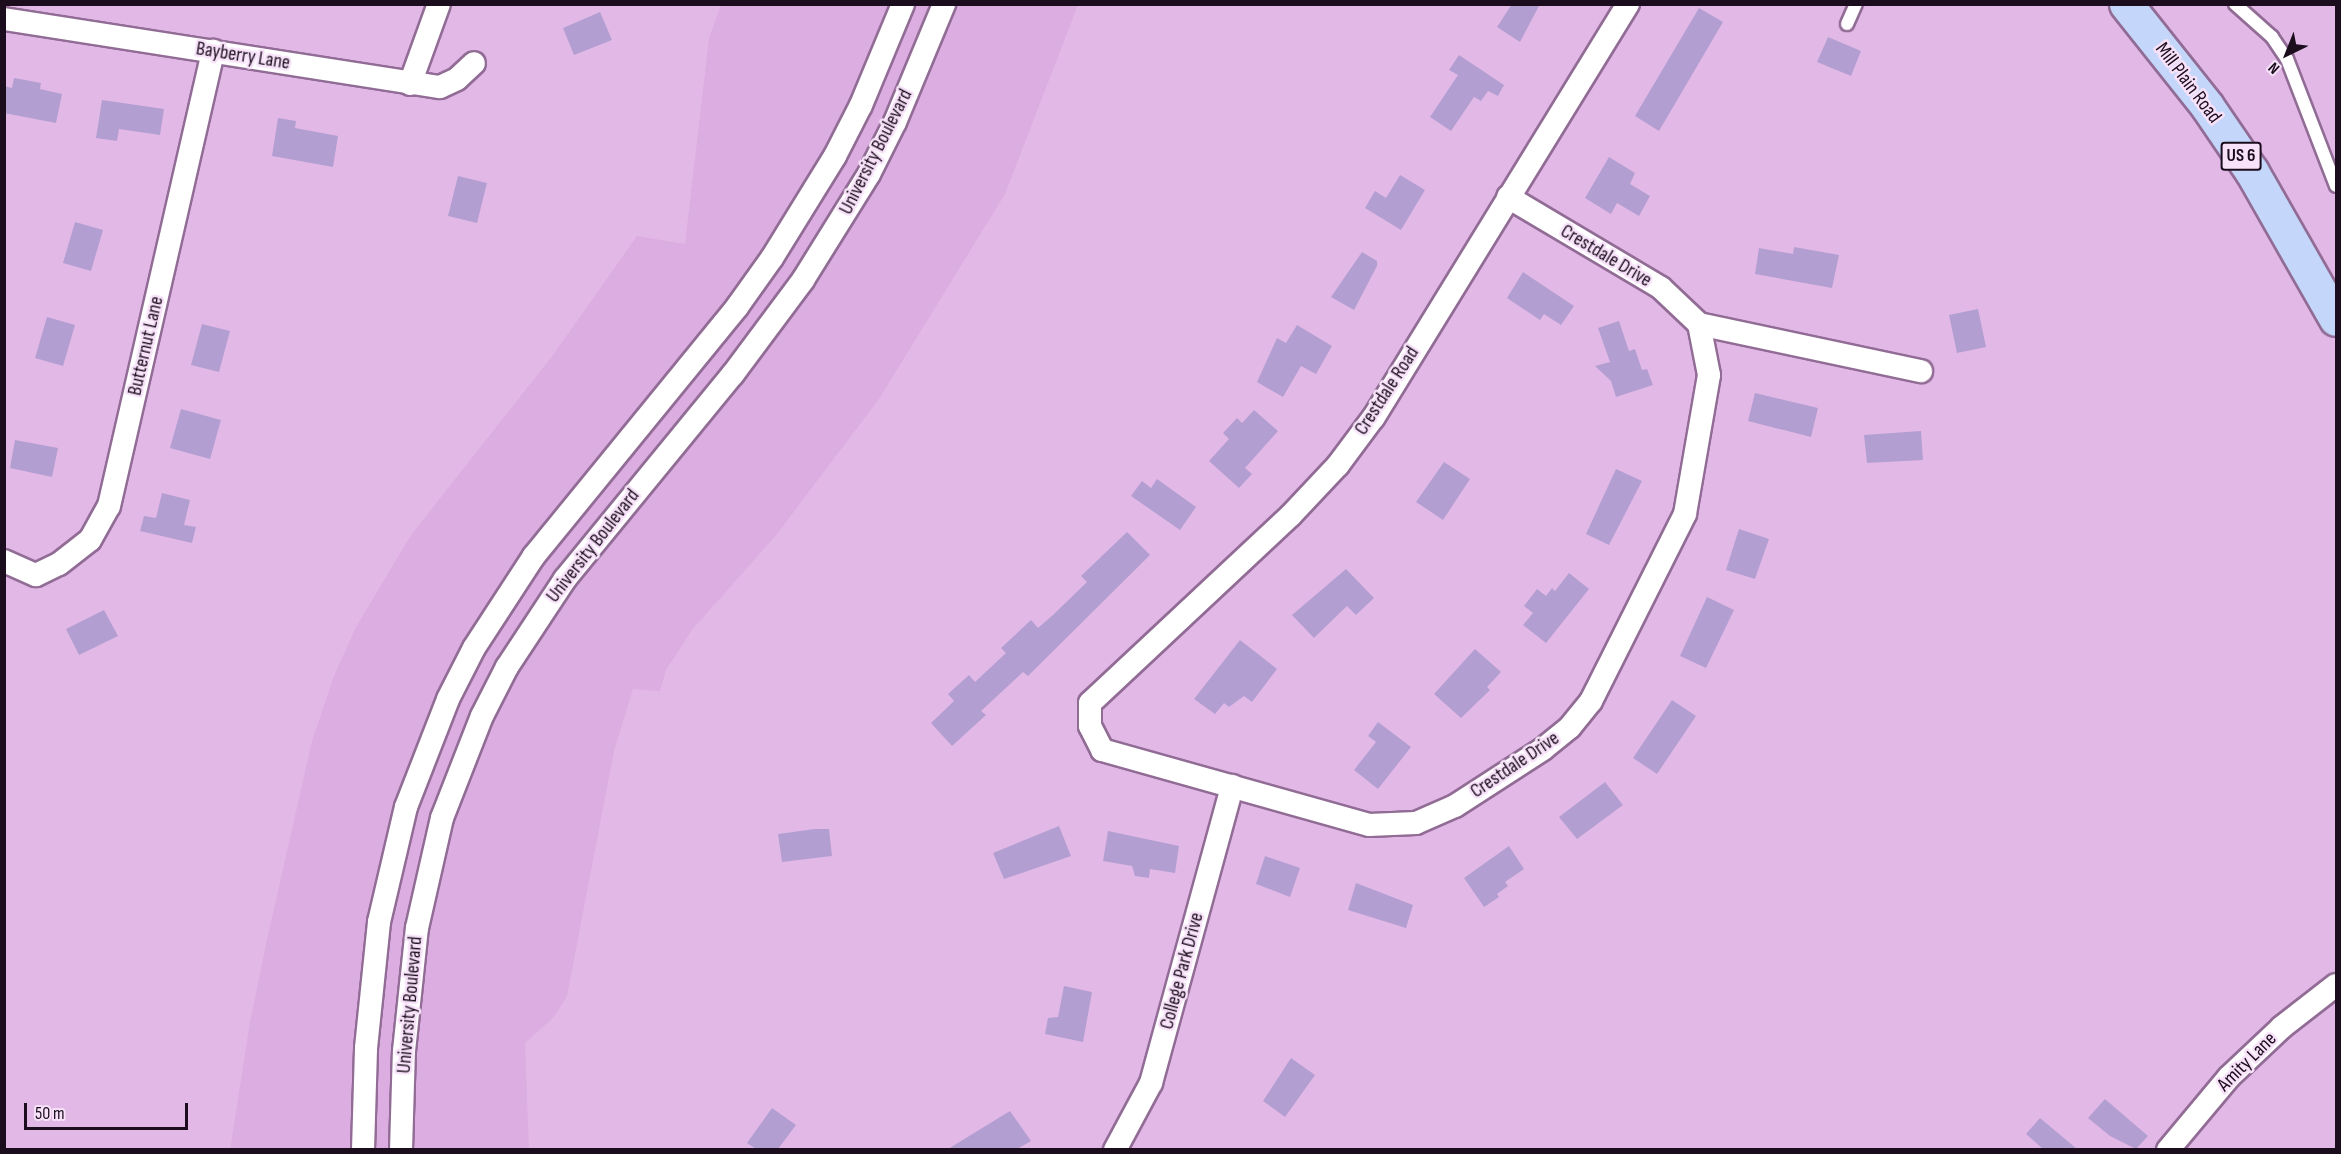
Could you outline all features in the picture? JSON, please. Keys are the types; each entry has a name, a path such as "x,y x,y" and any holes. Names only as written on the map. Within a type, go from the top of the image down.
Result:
{"main road":[{"name":"Mill Plain Road","path":"2126,4 2207,106 2252,172 2337,319"}],"street":[{"path":"410,84 438,4"},
{"name":"University Boulevard","path":"363,1149 366,1048 379,922 406,807 448,699 474,648 534,556 724,324 772,258 835,156 903,4"},
{"name":"University Boulevard","path":"401,1149 404,1051 417,928 442,818 482,716 507,667 565,579 761,339 803,279 879,153 944,4"},
{"name":"Crestdale Road","path":"1090,726 1090,704 1292,515 1338,465 1373,417 1628,4"},
{"name":"Bayberry Lane","path":"4,19 440,87 457,80 474,63"},
{"name":"Butternut Lane","path":"4,561 36,574 59,564 90,540 109,506 213,51"},
{"name":"Crestdale Drive","path":"1090,726 1102,750 1369,825 1416,823 1455,806 1570,727 1591,701 1685,514 1709,375 1699,324 1661,288 1508,197"},
{"path":"1699,324 1922,371"},
{"name":"College Park Drive","path":"1115,1149 1151,1083 1232,786"},
{"name":"Amity Lane","path":"2168,1149 2229,1077 2282,1027 2337,985"}],"lane":[{"path":"1847,24 1856,4"},
{"path":"2235,4 2272,37 2287,59 2337,186"}],"shaded area":[{"path":"721,5 1078,5 1005,194 879,399 777,534 692,630 666,670 660,691 633,689 614,751 567,996 554,1017 525,1043 529,1149 230,1150 250,1022 266,944 312,741 334,676 356,627 411,535 553,355 637,236 685,244 709,38"}],"building":[{"path":"1512,4 1540,4 1520,42 1497,27"},
{"path":"1699,8 1723,22 1659,131 1635,116"},
{"path":"600,12 612,40 574,55 563,28"},
{"path":"1828,37 1861,51 1851,76 1817,62"},
{"path":"1459,55 1504,85 1498,96 1488,91 1481,101 1474,97 1451,131 1430,117 1458,75 1449,70"},
{"path":"14,78 41,83 40,89 62,94 56,123 4,113 4,86 12,88"},
{"path":"102,100 164,109 160,135 119,129 117,141 96,138"},
{"path":"278,118 296,121 295,128 338,136 333,167 272,156"},
{"path":"1609,157 1635,173 1630,184 1650,196 1639,216 1617,203 1611,214 1585,198"},
{"path":"1400,175 1425,190 1401,230 1365,208 1375,191 1386,198"},
{"path":"458,176 487,183 477,223 448,216"},
{"path":"75,222 103,230 91,271 63,263"},
{"path":"1794,247 1839,255 1832,288 1755,274 1759,248 1793,254"},
{"path":"1362,252 1377,261 1377,266 1354,310 1331,297"},
{"path":"1523,272 1574,306 1561,325 1544,314 1540,320 1507,298"},
{"path":"1978,309 1986,347 1957,353 1949,315"},
{"path":"47,317 75,325 63,366 35,358"},
{"path":"1619,321 1629,351 1635,349 1642,370 1647,369 1653,385 1616,397 1611,381 1595,366 1610,362 1598,328"},
{"path":"202,324 230,331 219,372 191,365"},
{"path":"1297,325 1332,346 1316,374 1301,366 1283,397 1257,382 1277,338 1286,343"},
{"path":"1755,393 1818,408 1811,437 1748,421"},
{"path":"181,409 221,420 210,459 170,448"},
{"path":"1254,410 1278,431 1245,468 1252,474 1239,488 1209,461 1229,439 1223,433 1237,418 1242,423"},
{"path":"1921,431 1923,460 1867,463 1864,435"},
{"path":"15,440 58,448 52,477 10,468"},
{"path":"1444,462 1470,479 1443,520 1416,502"},
{"path":"1616,469 1642,481 1609,545 1586,534"},
{"path":"1157,479 1196,507 1180,530 1131,496 1142,481 1151,488"},
{"path":"162,493 190,500 184,525 196,527 192,543 140,531 144,516 156,518"},
{"path":"1739,529 1769,539 1755,579 1726,570"},
{"path":"1127,532 1150,555 1028,676 1023,672 981,711 986,715 952,746 931,723 954,701 948,694 969,675 975,682 1006,653 1001,648 1031,620 1038,628 1053,615 1087,582 1081,576"},
{"path":"1346,569 1374,598 1356,615 1347,606 1314,638 1292,615"},
{"path":"1569,573 1589,589 1546,643 1523,625 1533,613 1524,606 1537,589 1546,596 1552,588 1555,591"},
{"path":"1707,597 1734,610 1706,668 1680,656"},
{"path":"104,610 118,636 79,655 66,629"},
{"path":"1240,640 1277,669 1252,702 1244,696 1229,707 1224,703 1215,714 1194,699"},
{"path":"1475,649 1501,672 1487,687 1490,690 1461,718 1434,694"},
{"path":"1672,700 1696,716 1657,774 1633,758"},
{"path":"1378,722 1411,747 1378,789 1354,770 1376,742 1368,736"},
{"path":"1605,782 1623,805 1577,839 1559,817"},
{"path":"1059,826 1071,856 1004,879 993,853"},
{"path":"829,829 832,856 782,862 778,834"},
{"path":"1108,831 1179,846 1175,873 1150,869 1149,878 1135,876 1132,866 1103,861"},
{"path":"1509,846 1524,869 1505,882 1508,886 1497,894 1499,897 1484,907 1464,878"},
{"path":"1265,856 1300,868 1290,897 1256,884"},
{"path":"1356,883 1413,905 1406,928 1348,910"},
{"path":"1064,986 1092,992 1083,1042 1045,1034 1048,1018 1058,1017"},
{"path":"1291,1058 1315,1075 1285,1117 1263,1101"},
{"path":"2105,1099 2148,1136 2136,1149 2110,1136 2088,1118"},
{"path":"772,1108 796,1125 778,1149 756,1149 747,1143"},
{"path":"1010,1111 1031,1141 1017,1149 948,1149"},
{"path":"2040,1118 2077,1149 2043,1149 2026,1134"}]}
